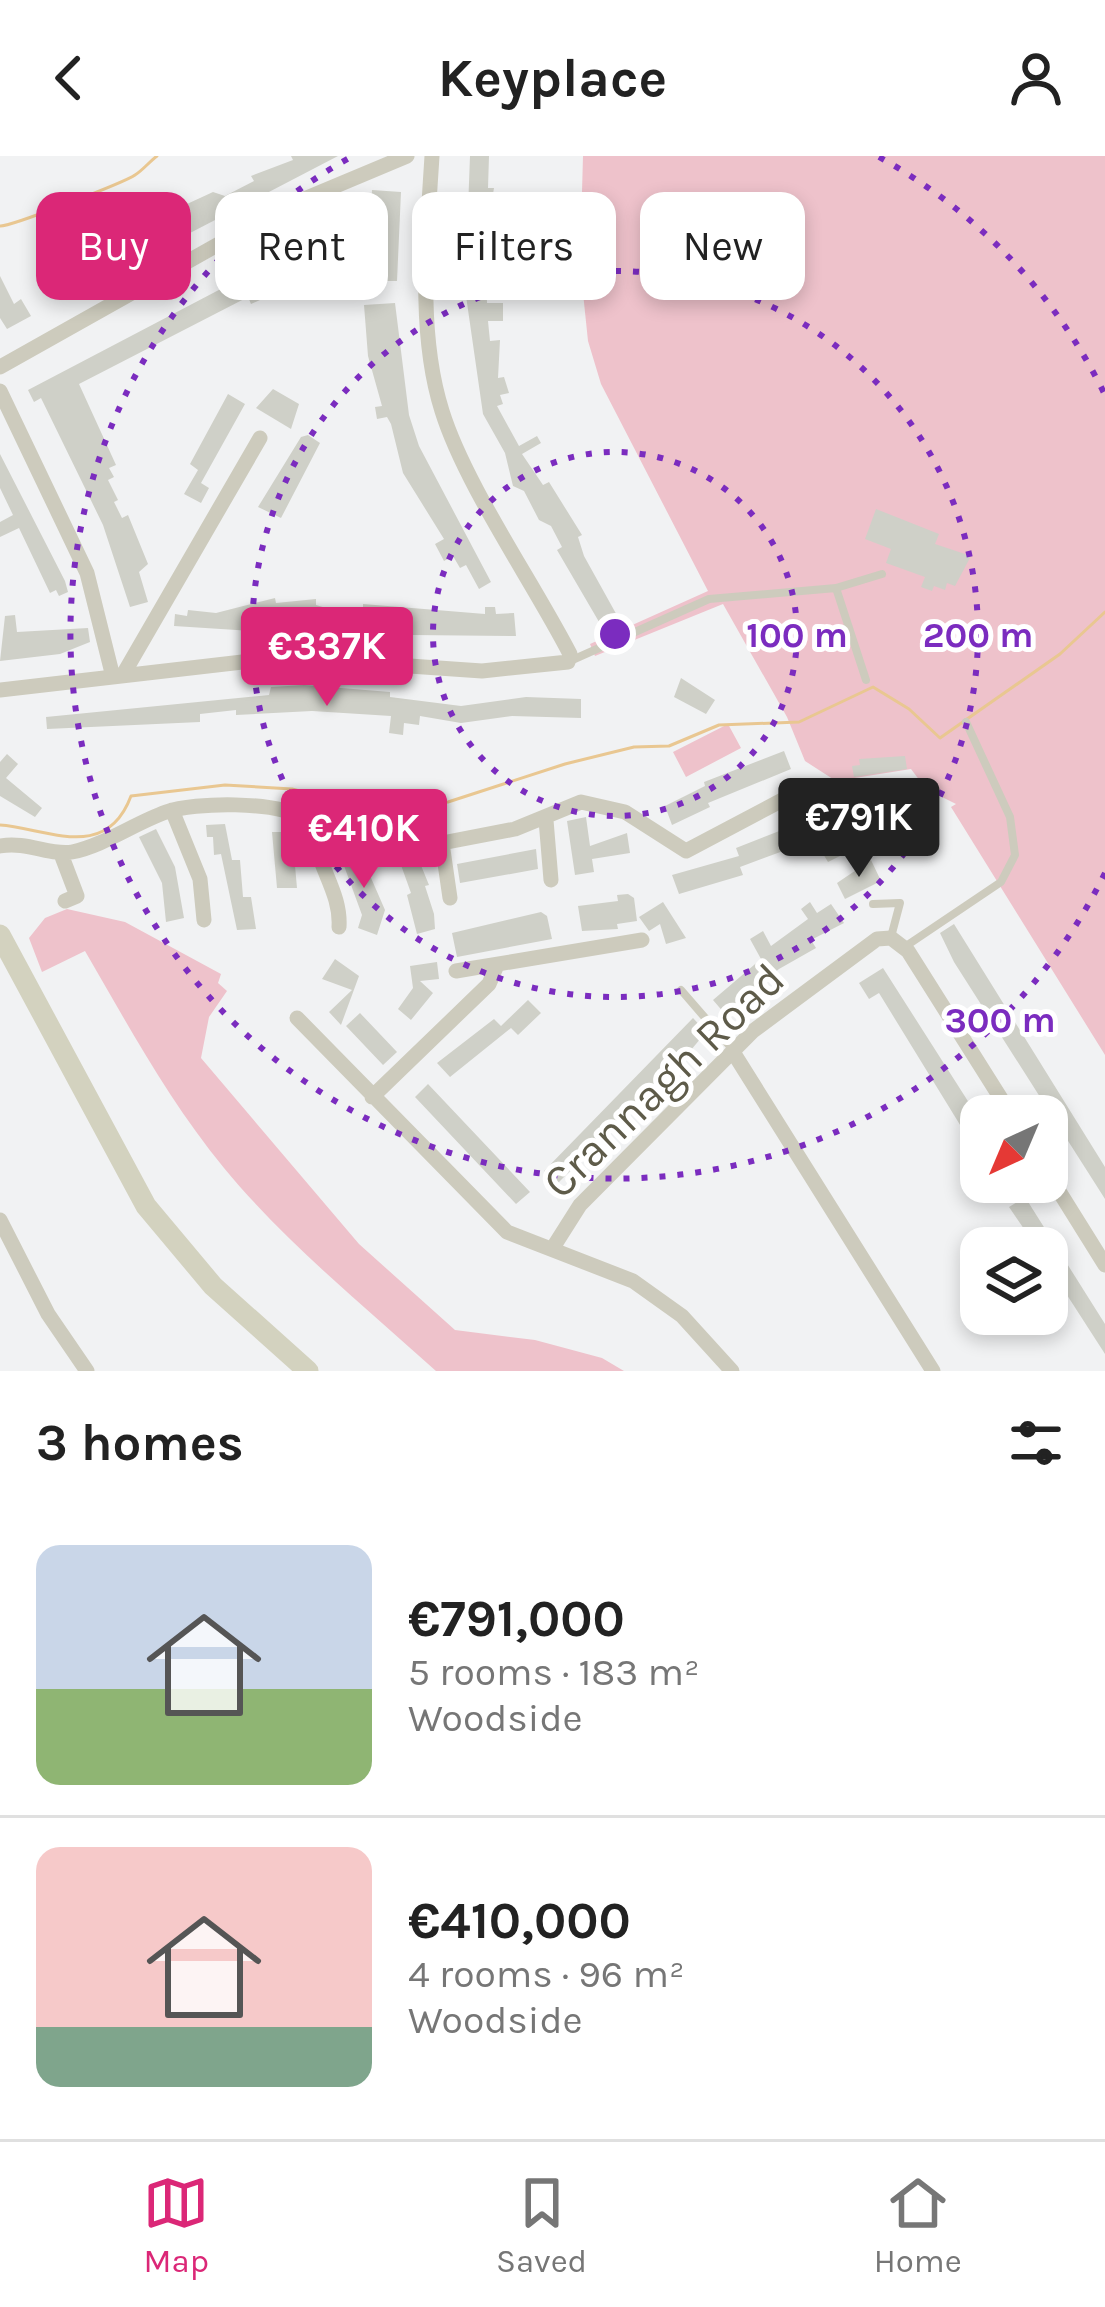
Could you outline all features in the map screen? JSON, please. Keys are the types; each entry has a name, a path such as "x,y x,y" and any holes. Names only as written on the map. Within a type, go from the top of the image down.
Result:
{"main road":[{"path":"0,935 146,1206 213,1286 308,1371"}],"street":[{"path":"0,367 283,208 407,156"},
{"path":"0,690 118,673 308,659 482,671 561,665 570,654 439,403 427,256 431,156"},
{"path":"0,391 86,573 118,673"},
{"path":"118,673 260,438"},
{"path":"316,845 411,823 442,843 478,840 546,820 581,802 638,819 686,851 807,787 850,802 865,832"},
{"path":"0,846 19,843 61,854 79,851 172,810 288,808 302,818 316,845 323,874 340,905 339,927"},
{"path":"172,810 200,879 204,920"},
{"path":"546,820 551,880"},
{"path":"442,843 450,898"},
{"path":"61,854 77,896 65,901"},
{"name":"Crannagh Road","path":"554,1246 580,1205 796,996 877,939 898,942"},
{"path":"456,971 570,945 641,940"},
{"path":"898,942 998,1095"},
{"path":"372,1096 489,984 497,965"},
{"path":"297,1018 507,1232 554,1246 633,1281 682,1316 732,1371"},
{"path":"734,1052 933,1371"},
{"path":"1067,1203 1105,1264"},
{"path":"0,1220 48,1314 87,1371"}],"lane":[{"path":"561,665 709,599 836,588 882,574"},
{"path":"836,588 866,680"},
{"path":"898,942 1001,882 1015,855 1010,818 966,722"},
{"path":"873,904 900,903 898,942"},
{"path":"681,990 728,1039 734,1052"}],"shaded area":[{"path":"583,156 1105,156 1105,1055 951,807 956,804 926,789 911,769 836,781 805,761 787,717 723,604 595,656 590,644 708,591 601,384 588,341 584,300 616,300 616,192 582,192"},
{"path":"728,724 741,748 686,777 673,752"},
{"path":"67,909 125,922 221,974 218,983 227,991 209,1017 201,1058 359,1244 455,1330 535,1340 602,1358 624,1371 436,1371 299,1248 224,1168 167,1089 85,951 42,972 29,938 45,918"}],"building":[{"path":"291,156 338,156 269,192 233,192 254,181 251,176 293,160"},
{"path":"470,156 489,156 488,188 494,188 493,192 469,192"},
{"path":"372,190 401,192 397,281 388,281 388,192"},
{"path":"213,192 215,220 191,232 191,202"},
{"path":"0,276 14,304 21,299 31,316 7,329 0,318"},
{"path":"215,292 215,300 242,300 79,384 116,465 109,468 114,477 108,480 118,500 114,502 122,518 128,515 148,564 139,572 148,602 130,607 103,525 41,398 34,402 28,390"},
{"path":"467,300 503,303 503,321 488,321 490,341 500,340 498,378 504,377 509,393 500,395 503,404 497,406 519,446 537,436 541,443 522,454 543,485 549,482 582,535 578,537 584,556 619,619 602,627 557,550 562,547 551,526 539,520 524,491 513,486 505,453 483,414"},
{"path":"395,303 409,415 419,446 491,582 479,589 466,565 460,568 453,556 444,561 435,544 444,539 403,473 391,424 387,417 377,419 375,407 382,406 368,356 364,305"},
{"path":"273,389 299,404 291,429 256,408"},
{"path":"228,394 245,404 201,483 209,488 201,503 184,494 198,470 190,464"},
{"path":"308,435 320,443 281,518 258,507 301,437"},
{"path":"0,454 68,592 50,593 19,528 0,537 0,522 13,515 0,488"},
{"path":"876,509 939,534 935,544 971,556 955,586 947,583 945,590 934,586 932,591 921,587 925,577 886,563 891,549 865,539"},
{"path":"275,598 276,603 316,599 316,605 326,608 363,610 363,604 485,614 485,607 495,607 496,614 514,613 516,636 412,635 412,629 325,624 252,631 174,626 175,614 187,616 188,610 216,613"},
{"path":"15,615 17,632 88,628 90,642 60,654 0,661 5,616"},
{"path":"681,678 715,700 706,714 674,697"},
{"path":"271,687 390,692 390,697 461,706 526,697 581,699 581,718 512,716 461,723 420,716 419,725 404,723 403,735 389,733 391,716 312,711 236,715 236,710 200,714 200,722 47,729 46,717 269,695"},
{"path":"784,751 791,769 708,803 710,807 672,825 665,806 705,786 704,782"},
{"path":"7,754 18,764 6,778 42,808 35,817 0,796 0,762"},
{"path":"905,756 907,769 854,777 852,766 860,765 859,759"},
{"path":"815,803 846,853 828,862 797,811"},
{"path":"586,817 590,846 627,833 630,853 592,859 594,872 575,875 567,821"},
{"path":"225,824 232,860 240,860 243,897 251,897 256,929 237,930 221,854 214,855 213,837 207,837 206,825"},
{"path":"787,828 794,847 740,867 743,875 679,894 672,875 739,856 736,848"},
{"path":"156,829 175,867 184,918 166,922 162,883 139,837"},
{"path":"272,832 292,832 297,888 277,888"},
{"path":"409,836 429,885 425,886 434,914 435,929 417,934 407,895 411,893 392,840"},
{"path":"358,848 385,910 377,935 358,928 362,915 339,852"},
{"path":"536,849 538,869 460,883 457,864"},
{"path":"871,860 881,881 845,899 837,883"},
{"path":"617,895 634,898 637,921 617,924 618,929 582,931 578,906 618,901"},
{"path":"663,902 686,938 666,944 660,924 649,931 639,917"},
{"path":"810,902 817,913 831,904 844,923 811,940 816,948 779,969 725,1014 713,1000 761,959 750,939 763,931 771,946 808,919 801,909"},
{"path":"541,912 547,916 552,939 457,957 452,933"},
{"path":"954,924 1060,1095 1039,1095 940,933"},
{"path":"335,959 359,976 341,1025 329,1012 352,990 322,979"},
{"path":"437,962 439,979 420,981 433,993 411,1020 398,1009 413,988 410,966"},
{"path":"883,968 964,1095 960,1095 960,1125 879,993 869,999 859,983"},
{"path":"528,1000 541,1013 518,1035 511,1028 450,1077 437,1063 494,1019 501,1026"},
{"path":"360,1013 397,1052 383,1065 346,1026"},
{"path":"693,1018 706,1032 557,1184 544,1171"},
{"path":"428,1084 530,1192 516,1204 415,1097"},
{"path":"1068,1107 1105,1167 1105,1199 1068,1141"},
{"path":"1029,1203 1044,1227 1023,1227 1009,1207"},
{"path":"1068,1265 1105,1324 1105,1354 1068,1297"}],"waterway":[{"path":"0,226 127,179 157,156"},
{"path":"0,825 73,837 91,835 120,817 131,796 225,785 292,789 348,804 448,802 565,764 634,747 669,746 719,725 799,722 873,687 909,709 940,738 1060,654 1105,612"}]}
